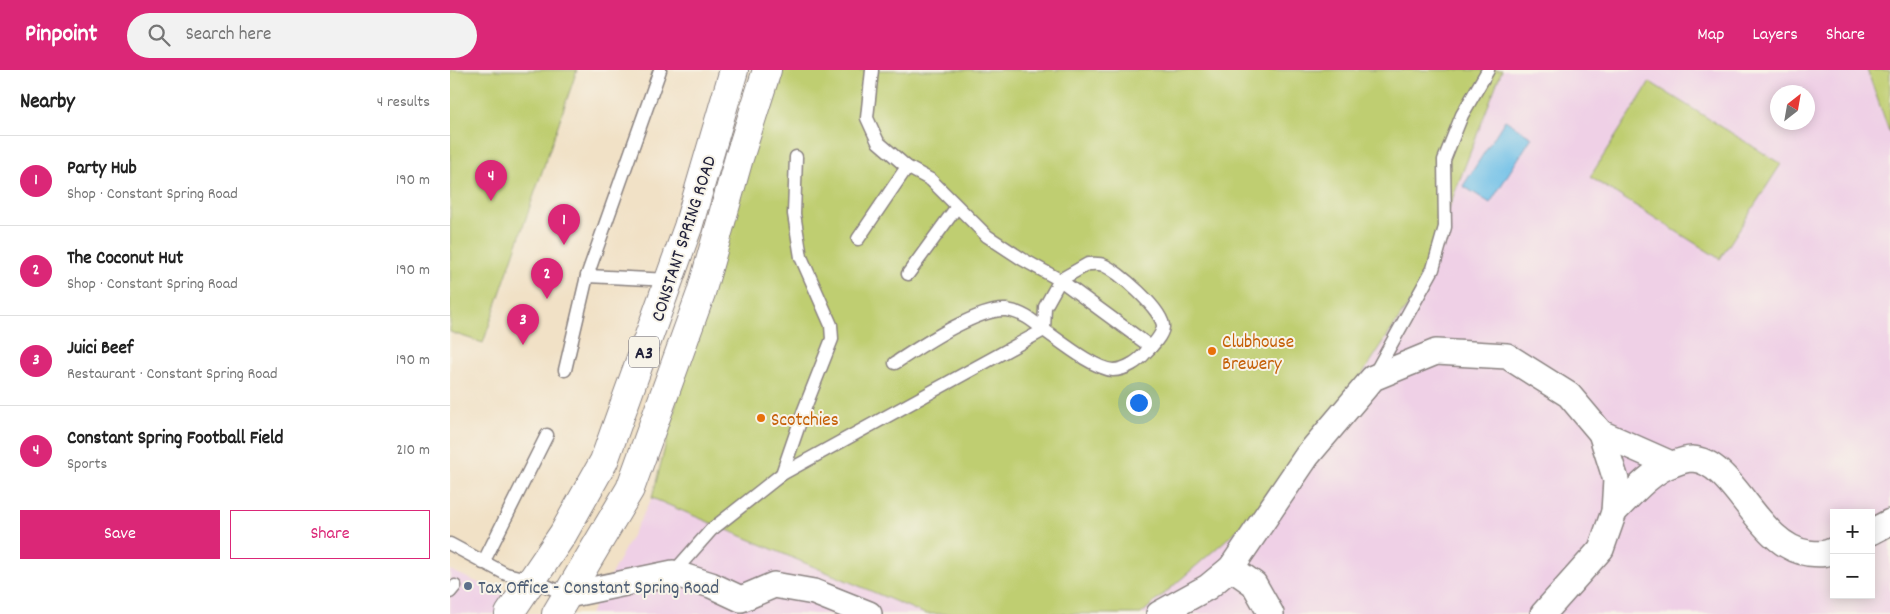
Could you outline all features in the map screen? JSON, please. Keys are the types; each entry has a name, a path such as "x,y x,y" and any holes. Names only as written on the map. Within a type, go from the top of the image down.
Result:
{"main road":[{"name":"CONSTANT SPRING ROAD","path":"509,614 563,534 604,461 688,227 734,70"},
{"name":"CONSTANT SPRING ROAD","path":"562,604 630,489 701,293 739,158 767,70"}],"street":[{"path":"1159,614 1208,587 1231,568 1308,456 1373,378 1436,352 1507,356 1569,395 1601,433 1616,480 1614,512 1601,549 1543,614"},
{"path":"1601,433 1671,464"},
{"path":"1614,512 1655,474 1671,464 1691,459 1705,463 1721,475 1772,535 1794,551 1827,554 1830,552"},
{"path":"1875,530 1890,522"},
{"path":"1231,568 1254,584 1271,614"},
{"path":"562,604 673,573 710,585 740,607 774,585 814,592 870,614"}],"lane":[{"path":"565,370 588,276 660,70"},
{"path":"872,70 866,118 878,142 907,167 931,180 956,208 987,236 1060,280 1151,347"},
{"path":"1373,378 1434,269 1445,227 1444,160 1462,115 1488,70"},
{"path":"782,474 804,410 832,339 831,325 801,257 794,214 796,158"},
{"path":"858,239 907,167"},
{"path":"908,274 956,208"},
{"path":"895,363 939,334 980,316 1005,310 1028,316 1044,330 1099,365 1113,370 1129,366 1151,347 1163,327 1159,313 1147,299 1103,264 1088,264 1060,280 1045,307 1044,330"},
{"path":"588,276 670,280"},
{"path":"673,573 711,530 782,474 1044,330"},
{"path":"483,563 547,435"},
{"path":"450,544 506,574 532,580 562,604"}],"shaded area":[{"path":"1502,70 1867,70 1890,134 1890,614 1141,614 1289,484 1416,293"},
{"path":"652,498 925,614 590,614"},
{"name":"Tax Office - Constant Spring Road","path":"450,570 521,602 518,614 450,614"}],"green space":[{"path":"450,70 577,70 483,343 450,332"},
{"path":"767,70 1502,70 1416,293 1289,485 1141,614 925,614 652,498 739,158"},
{"path":"1867,70 1890,70 1890,134"},
{"path":"1650,82 1781,164 1720,259 1590,177"}],"water":[{"path":"1505,120 1532,137 1490,203 1463,186"}],"place":[{"name":"Constant Spring Football Field","path":"491,201"},
{"name":"Party Hub","path":"564,245"},
{"name":"The Coconut Hut","path":"547,299"},
{"name":"Juici Beef","path":"523,345"},
{"name":"Clubhouse Brewery","path":"1212,351"},
{"name":"Scotchies","path":"761,418"},
{"name":"Tax Office - Constant Spring Road","path":"468,586"}]}
